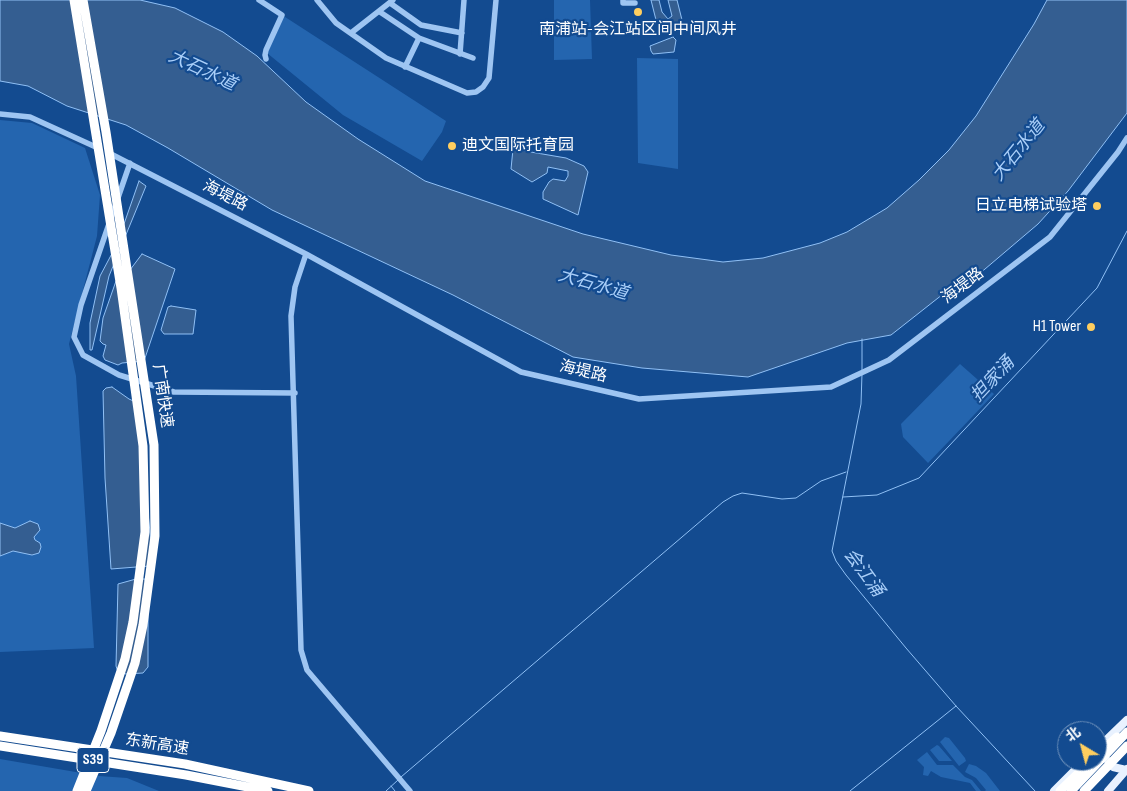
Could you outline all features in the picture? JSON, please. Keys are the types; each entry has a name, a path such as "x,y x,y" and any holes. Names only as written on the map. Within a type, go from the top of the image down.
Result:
{"highway":[{"name":"广南快速","path":"74,0 121,288 144,446 145,532 133,622 125,659 101,731 77,791"},
{"name":"广南快速","path":"83,0 120,220 154,445 156,536 143,625 135,663 111,732 86,791"},
{"path":"1107,746 1127,730"},
{"path":"1072,791 1127,730"},
{"name":"东新高速","path":"0,736 185,764 309,791"},
{"name":"东新高速","path":"0,746 186,775 268,791"},
{"path":"1084,791 1127,746"},
{"path":"1060,791 1081,771"}],"main road":[{"path":"1107,744 1127,720"},
{"path":"1107,761 1113,767 1127,770"},
{"path":"1108,791 1127,770"},
{"path":"1054,791 1074,771"},
{"path":"1066,791 1085,771"}],"street":[{"path":"259,0 282,15 264,55 266,59"},
{"path":"317,0 336,23 386,58 467,93 476,92 483,87 489,78 496,0"},
{"path":"460,54 464,0"},
{"path":"623,0 623,3 635,3"},
{"path":"351,33 392,2 420,25 462,33"},
{"path":"380,12 419,38 473,58"},
{"path":"405,67 419,38"},
{"name":"海堤路","path":"0,114 30,117 130,163 306,254 521,372 638,399 831,387 888,360 1050,237 1127,138"},
{"path":"130,163 81,304 74,337 83,355 119,375 174,392 295,393"},
{"path":"306,254 295,287 291,316 295,393 301,650 307,670 410,791"}],"shaded area":[{"path":"554,0 590,0 592,59 554,60"},
{"path":"282,15 446,121 442,132 422,161 343,115 267,53"},
{"path":"637,58 678,59 678,169 638,163"},
{"path":"0,120 32,123 85,148 100,195 97,236 69,344 76,376 94,648 0,652"},
{"path":"960,364 994,394 928,463 903,437 901,424"},
{"path":"945,737 949,738 965,758 966,761 959,766 940,742"},
{"path":"937,745 952,761 939,761 930,750"},
{"path":"927,752 937,765 953,765 965,777 972,780 981,791 976,791 970,783 941,777 931,771 928,776 923,775 924,767 917,760"},
{"path":"0,759 99,776 127,778 159,791 0,791"},
{"path":"969,764 976,766 986,773 1000,791 985,791 976,778 965,772"}],"water":[{"name":"大石水道","path":"0,0 140,0 175,8 223,32 257,56 306,102 358,139 425,181 583,234 671,255 723,262 763,258 820,243 847,232 887,208 949,150 976,116 1047,0 1127,0 1127,113 1068,191 1038,224 965,286 952,287 891,335 847,343 748,377 642,368 573,357 453,295 272,210 126,125 67,106 28,86 0,81"},
{"path":"651,0 659,0 662,12 668,19 672,16 668,0 677,0 684,28 676,32 671,31 659,23 656,20"},
{"path":"673,37 676,40 674,52 653,54 650,46"},
{"path":"513,149 566,158 584,166 588,172 578,215 543,199 543,192 549,182 553,179 565,181 568,171 548,167 547,173 532,182 511,169"},
{"path":"139,181 146,186 109,276 92,350 90,350 90,323 100,276 117,244"},
{"path":"142,254 175,269 144,361 118,365 105,360 103,356 106,345 100,341 103,318 116,281 127,274"},
{"path":"168,307 196,310 193,334 164,334 161,330"},
{"path":"112,387 140,404 140,436 151,542 149,566 111,569 105,478 103,391 106,388"},
{"path":"30,521 38,524 40,530 34,537 40,543 39,553 32,555 13,551 0,556 0,523 15,528"},
{"path":"136,579 145,579 148,606 148,667 143,673 126,674 118,672 116,666 118,584"}],"waterway":[{"name":"担家涌","path":"843,497 877,495 919,478 1097,288 1127,231"},
{"name":"会江涌","path":"862,339 862,370"},
{"name":"会江涌","path":"862,374 861,404 832,551 836,561 906,648 956,706 1035,791"},
{"path":"401,777 723,502 742,493 782,499 796,498 821,481 846,472"},
{"path":"850,791 956,706"},
{"path":"386,791 398,780"},
{"path":"391,786 395,791"}],"place":[{"name":"南浦站-会江站区间中间风井","path":"638,12"},
{"name":"迪文国际托育园","path":"452,146"},
{"name":"日立电梯试验塔","path":"1097,206"},
{"name":"H1 Tower","path":"1091,327"}]}
